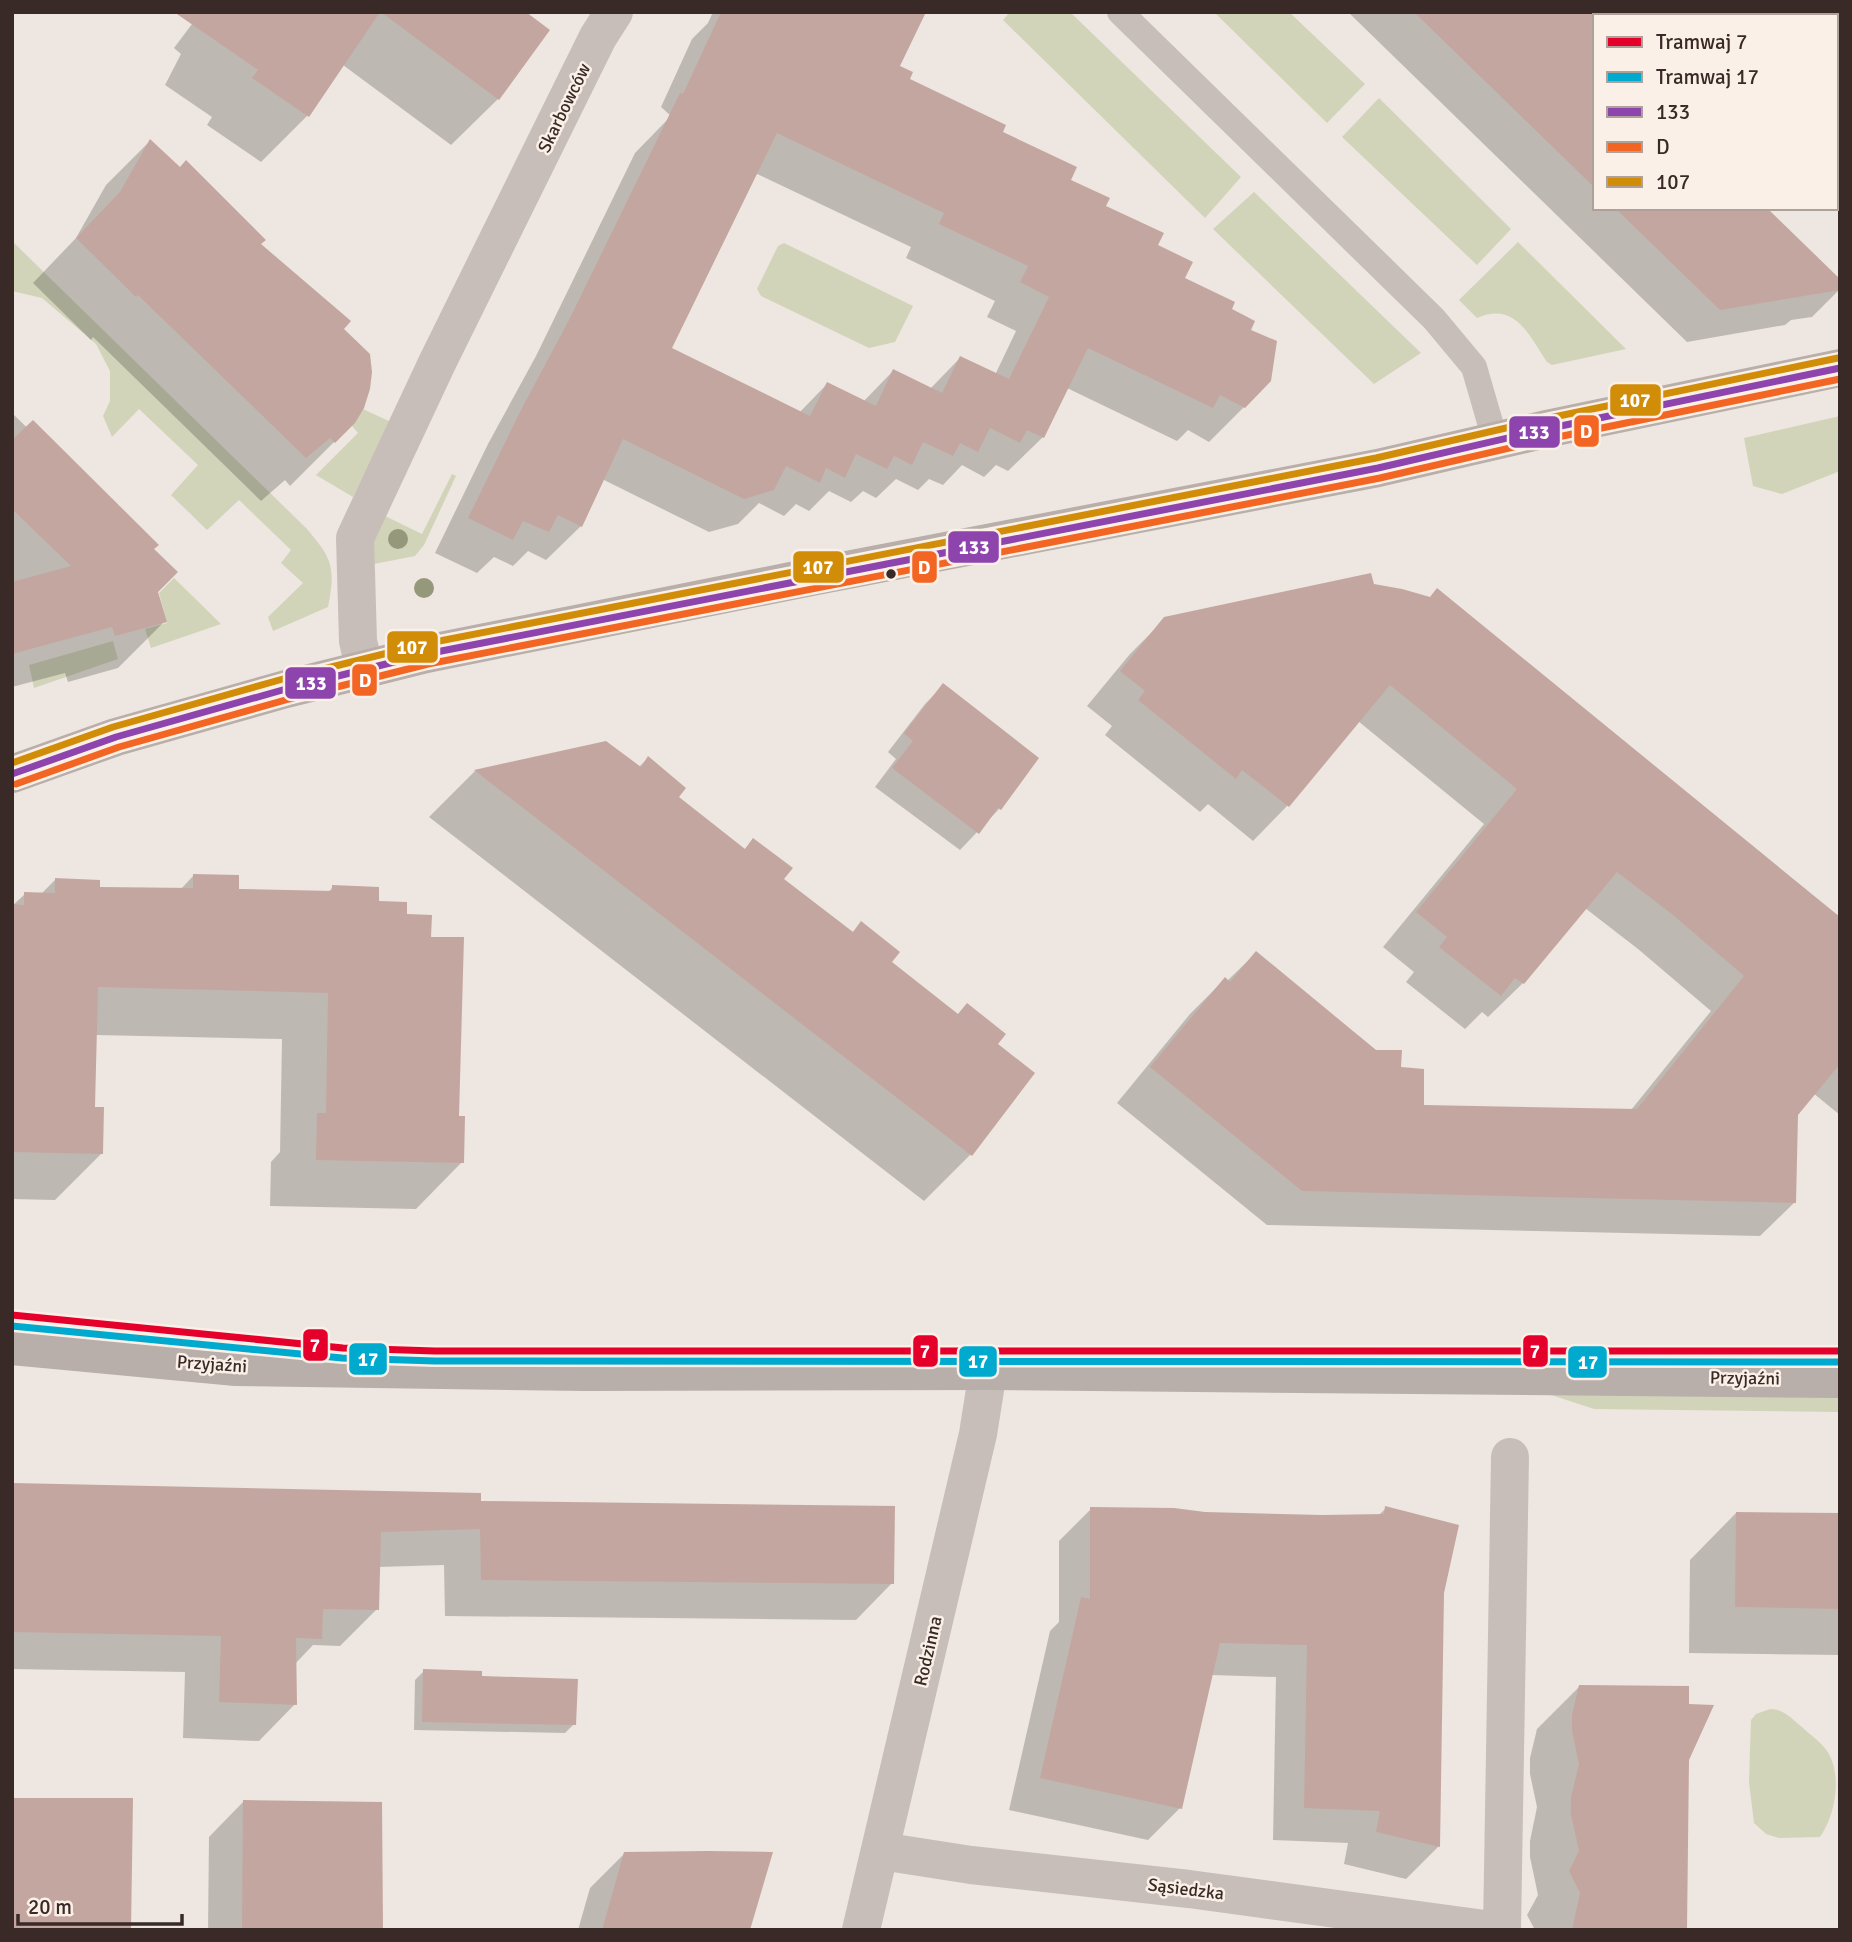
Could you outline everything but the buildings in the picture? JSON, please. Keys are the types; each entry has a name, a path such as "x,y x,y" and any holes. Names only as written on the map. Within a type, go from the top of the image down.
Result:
{"street":[{"name":"Skarbowców","path":"365,671 358,641 355,538 437,363 598,37 614,12"},
{"path":"12,774 116,737 286,689 426,654 1272,489 1840,368"},
{"name":"Przyjaźni","path":"12,1346 236,1367 586,1372 988,1371 1840,1379"},
{"name":"Rodzinna","path":"861,1930 978,1434 988,1371"},
{"path":"1502,1930 1510,1457"},
{"name":"Sąsiedzka","path":"881,1851 971,1865 1189,1889 1492,1930"}],"lane":[{"path":"1120,12 1434,318 1474,367 1496,443"}],"green space":[{"path":"1010,12 1070,12 1241,177 1205,218 1003,20"},
{"path":"1214,12 1289,12 1365,84 1327,123"},
{"path":"1379,98 1511,229 1477,265 1342,137"},
{"path":"1254,192 1421,353 1374,384 1213,229"},
{"path":"12,241 306,528 322,547 330,564 332,582 328,607 273,631 268,617 303,583 281,563 291,550 239,500 207,530 171,495 198,465 139,409 112,437 103,416 110,401 110,371 96,344 42,298 12,291"},
{"path":"1518,242 1626,349 1552,365 1547,362 1527,332 1511,317 1490,314 1477,318 1459,300"},
{"path":"784,243 913,306 895,342 869,348 761,296 757,289 778,246"},
{"path":"363,409 391,422 353,497 316,475 358,433 352,426"},
{"path":"1840,416 1840,471 1782,494 1753,486 1744,438"},
{"path":"452,474 456,476 424,545 415,556 374,564 374,537 383,515 422,534"},
{"path":"174,578 221,624 151,648 145,629 167,623 159,593"},
{"path":"113,641 118,659 34,688 29,665"},
{"path":"1539,1391 1840,1394 1840,1412 1594,1409"},
{"path":"1770,1709 1784,1713 1824,1746 1833,1764 1835,1797 1830,1819 1820,1837 1779,1838 1766,1834 1754,1823 1749,1782 1751,1720 1756,1714"}],"tram line":[{"name":"7","path":"12,1315 343,1348 435,1351 1840,1351"},
{"name":"17","path":"12,1326 342,1358 435,1361 1840,1362"}],"transit line":[{"name":"107","path":"12,763 113,727 283,679 424,644 1376,458 1549,418 1838,358"},
{"name":"133","path":"12,774 116,737 286,689 426,654 1378,468 1551,428 1840,368"},
{"name":"D","path":"16,784 119,747 289,699 428,664 1380,478 1553,438 1840,379"}]}
